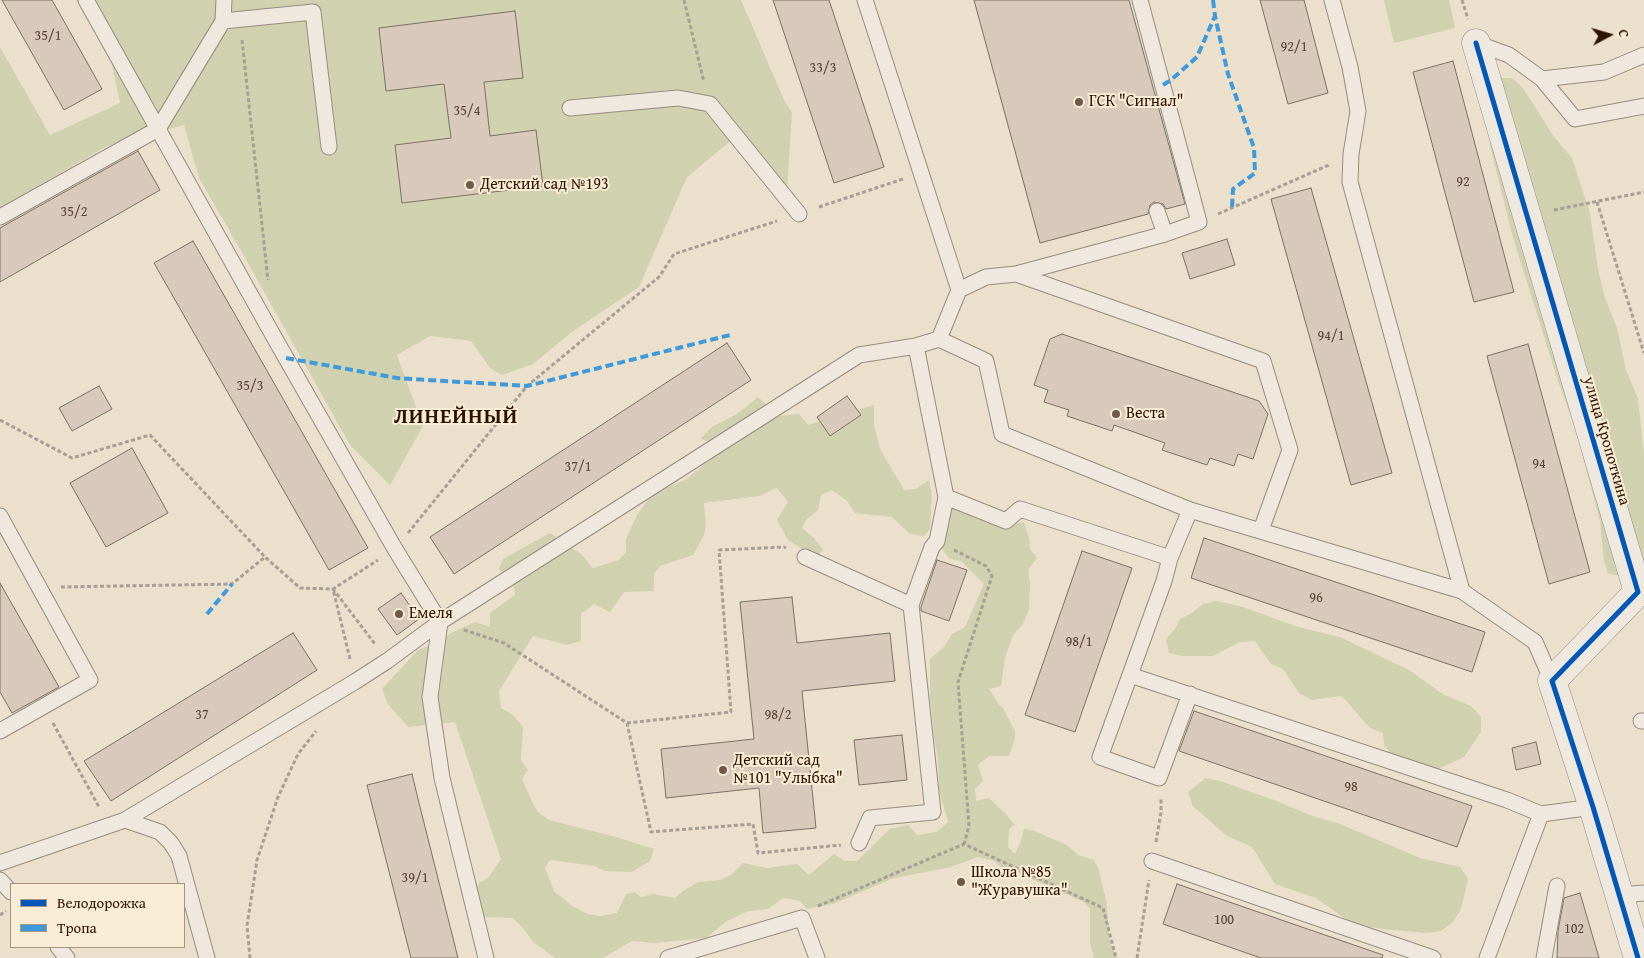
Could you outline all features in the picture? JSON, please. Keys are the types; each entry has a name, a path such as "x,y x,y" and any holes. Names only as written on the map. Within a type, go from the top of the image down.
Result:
{"street":[{"name":"улица Кропоткина","path":"1476,44 1526,215 1641,591 1552,681"},
{"path":"1552,681 1593,806 1632,894 1638,958"}],"lane":[{"path":"86,0 274,337 440,622 430,697 442,778 486,958"},
{"path":"0,216 158,129 223,21 224,0"},
{"path":"865,0 959,290 939,338"},
{"path":"959,290 986,277 1016,274 1165,234 1199,222 1140,0"},
{"path":"1332,0 1350,67 1358,111 1350,182 1462,591"},
{"path":"223,21 313,12 329,147"},
{"path":"1476,44 1509,55 1542,79 1575,119 1644,106"},
{"path":"1542,79 1604,72 1644,55"},
{"path":"570,108 678,98 710,104 799,214"},
{"path":"1157,211 1165,234"},
{"path":"1016,274 1264,361 1290,450 1261,530"},
{"path":"0,863 125,820 356,681 440,622 859,355 916,346 939,338 986,361 1002,434 1190,510 1462,591 1535,642 1552,681"},
{"path":"859,843 870,818 933,812 911,605 932,547 937,541 946,497 916,346"},
{"path":"946,497 1006,521 1020,509 1170,558"},
{"path":"1190,510 1170,558 1164,581 1100,757 1159,778 1190,694"},
{"path":"0,516 90,680 0,731"},
{"path":"804,557 911,605"},
{"path":"1130,675 1507,800 1541,814 1593,806"},
{"path":"1487,958 1541,814"},
{"path":"125,820 160,832 171,843 179,856 207,958"},
{"path":"1152,861 1433,958"},
{"path":"0,880 10,891"},
{"path":"1544,958 1557,886"},
{"path":"668,958 802,918 817,958"},
{"path":"59,948 67,958"}],"path":[{"path":"684,0 710,104"},
{"path":"239,19 269,287"},
{"path":"1199,222 1352,154"},
{"path":"0,420 72,458 150,435 265,558 300,588 333,589 396,548 527,386 659,277 674,254 911,177"},
{"path":"1526,215 1644,192"},
{"path":"1597,202 1644,353"},
{"path":"440,622 504,643 627,723 731,712 719,550 784,547 804,557"},
{"path":"964,844 969,826 958,682 992,576 986,566 969,557"},
{"path":"38,588 232,584 265,558"},
{"path":"333,589 387,661"},
{"path":"333,589 356,681"},
{"path":"627,723 650,832 753,824 758,853 859,843"},
{"path":"250,958 247,926 257,860 278,798 298,754 321,724"},
{"path":"54,725 109,825"},
{"path":"1137,958 1161,812"},
{"path":"802,918 821,904 964,844 1103,908 1116,958"}],"green space":[{"path":"76,0 741,0 784,100 792,113 787,190 739,134 687,177 639,287 573,331 533,364 502,375 490,368 471,341 430,336 397,355 423,426 390,485 350,445 199,178 184,125 107,146 0,208 0,47 50,135 120,103 111,60"},
{"path":"1384,0 1449,0 1455,28 1394,43"},
{"path":"1498,78 1512,78 1523,88 1554,137 1572,158 1590,213 1598,270 1605,298 1617,328 1626,370 1638,399 1644,455 1644,568 1623,576 1608,574 1604,561 1600,521 1575,427 1560,387 1513,238 1490,145 1487,104"},
{"path":"758,397 778,416 799,414 808,425 874,405 874,425 880,449 904,490 916,489 929,480 932,496 930,529 924,536 910,534 892,517 855,513 847,501 832,490 821,495 818,510 806,520 802,528 814,538 823,550 816,558 788,540 777,520 788,502 777,488 759,496 704,503 706,526 704,535 693,555 660,566 654,574 654,591 624,592 610,612 594,604 581,614 581,641 567,645 533,636 499,691 501,708 513,715 523,727 521,760 528,770 522,779 534,806 539,813 549,820 654,849 650,861 632,872 604,871 595,866 550,860 545,868 554,891 572,906 588,914 600,916 617,913 626,894 635,892 641,897 653,894 675,898 698,882 720,880 731,875 743,863 767,868 797,864 809,875 834,854 845,861 857,861 890,829 908,825 917,835 936,832 948,822 939,790 938,760 930,696 930,659 944,647 952,634 965,627 984,584 961,561 950,559 941,548 947,513 954,506 1013,524 1024,522 1030,549 1037,558 1028,570 1030,582 1029,610 1023,624 1013,635 1005,658 1001,686 989,689 1003,708 1015,731 1015,739 1009,756 989,756 978,765 983,781 975,789 976,801 989,798 1015,825 1009,829 1008,847 1015,854 1024,829 1032,830 1067,845 1078,855 1094,860 1106,899 1110,942 1117,958 1094,958 1090,943 1090,908 1082,901 1013,871 1003,869 994,861 978,857 951,867 894,878 833,904 807,909 800,901 783,898 768,909 748,911 727,921 706,938 655,943 632,941 603,958 555,958 533,942 513,918 484,917 474,893 479,883 488,878 501,859 455,722 408,727 388,704 382,689 418,650 439,642 451,633 475,622 490,627 490,613 515,595 514,587 499,569 503,559 550,533 581,554 593,568 619,560 626,552 626,539 637,515 653,493 687,479 721,450 701,438 712,427 737,414"},
{"path":"1216,601 1243,607 1298,627 1340,637 1409,670 1444,695 1471,706 1481,717 1481,732 1464,757 1436,770 1394,757 1384,745 1383,733 1370,728 1342,696 1311,700 1299,693 1283,669 1271,664 1255,641 1240,642 1213,656 1183,656 1169,653 1166,639 1175,629 1180,619 1192,613 1203,604"},
{"path":"1206,778 1220,781 1312,816 1340,824 1420,858 1460,867 1468,879 1461,909 1453,922 1441,931 1426,933 1382,929 1353,924 1316,898 1275,884 1252,847 1227,836 1193,806 1188,792"}],"building":[{"path":"2,0 52,0 102,89 64,110"},
{"path":"773,0 829,0 884,167 834,183"},
{"name":"ГСК \"Сигнал\"","path":"974,0 1129,0 1185,204 1166,209 1163,204 1154,202 1150,205 1148,214 1040,243"},
{"path":"1260,0 1304,0 1328,93 1288,104"},
{"path":"515,11 523,78 484,82 490,136 536,130 543,186 402,203 395,145 451,138 444,84 386,91 379,28"},
{"path":"1453,61 1514,292 1474,302 1413,72"},
{"path":"138,151 160,190 0,282 0,228"},
{"path":"1311,188 1392,473 1351,485 1271,199"},
{"path":"1227,239 1235,265 1190,279 1182,253"},
{"path":"193,241 368,548 329,570 154,263"},
{"path":"1062,334 1259,401 1268,414 1253,459 1238,454 1234,466 1210,458 1207,465 1162,450 1165,443 1114,425 1112,431 1067,416 1069,410 1044,402 1048,390 1034,385 1050,339"},
{"path":"727,343 751,380 454,574 430,537"},
{"path":"1528,344 1590,572 1549,584 1487,356"},
{"path":"99,386 112,409 72,431 59,408"},
{"path":"847,396 861,415 830,436 817,417"},
{"path":"132,448 168,513 106,547 70,483"},
{"path":"1204,538 1485,632 1472,672 1191,578"},
{"path":"1082,551 1132,568 1075,732 1025,715"},
{"path":"937,560 967,570 949,621 921,611"},
{"path":"0,583 59,687 12,713 0,692"},
{"name":"Емеля","path":"401,593 419,619 397,635 378,609"},
{"path":"792,597 797,643 890,633 895,681 802,691 816,828 763,833 759,788 666,798 661,749 754,739 740,602"},
{"path":"293,633 317,670 111,801 84,761"},
{"path":"1194,711 1472,806 1457,847 1179,751"},
{"path":"902,735 907,780 859,785 854,740"},
{"path":"1536,742 1541,764 1516,770 1512,748"},
{"path":"412,774 458,958 411,958 367,785"},
{"path":"1177,884 1383,955 1382,958 1261,958 1163,924"},
{"path":"1580,893 1599,958 1557,958 1558,931 1564,898"}],"marked path":[{"path":"1213,0 1228,74 1254,148 1255,173 1233,189 1232,208"},
{"path":"1163,85 1197,57 1215,16"},
{"path":"286,358 397,378 527,386 730,335"},
{"path":"207,614 232,584"}],"cycle path":[{"path":"1476,43 1638,592 1552,681 1593,807 1638,958"}],"place":[{"name":"ГСК \"Сигнал\"","path":"1079,102"},
{"name":"Детский сад №193","path":"470,185"},
{"name":"Веста","path":"1116,414"},
{"name":"Емеля","path":"399,614"},
{"name":"Детский сад №101 \"Улыбка\"","path":"723,770"},
{"name":"Школа №85 \"Журавушка\"","path":"961,882"}],"district":[{"name":"ЛИНЕЙНЫЙ","path":"456,418"}]}
